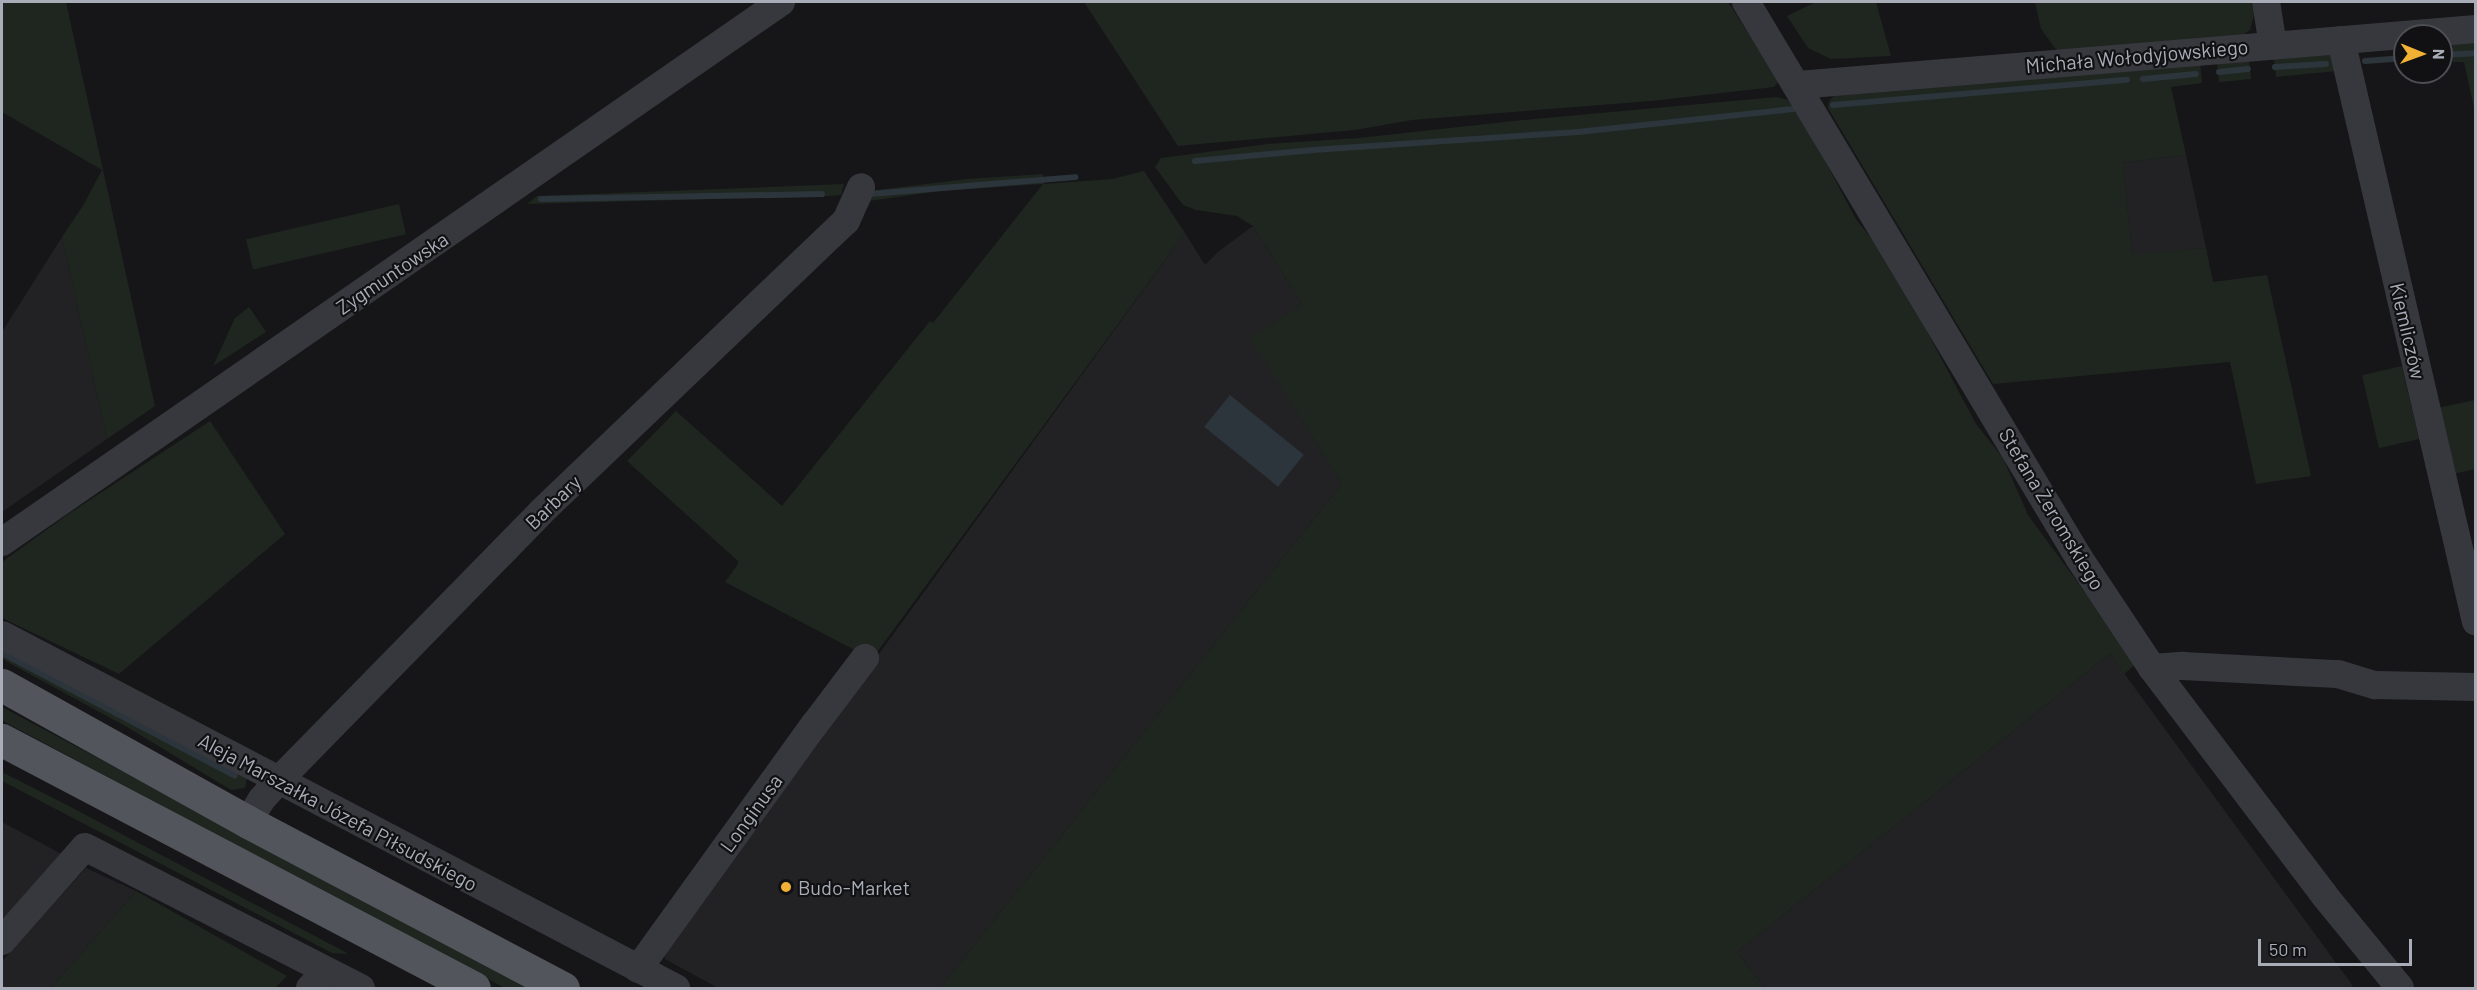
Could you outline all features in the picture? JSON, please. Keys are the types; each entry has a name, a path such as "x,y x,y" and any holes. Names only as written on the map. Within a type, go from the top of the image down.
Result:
{"main road":[{"path":"2,685 248,822 563,988"},
{"path":"2,740 474,988"}],"street":[{"name":"Zygmuntowska","path":"2,542 781,2"},
{"name":"Stefana Żeromskiego","path":"1746,2 1798,85 2079,558 2152,668 2324,895 2400,988"},
{"path":"2266,2 2273,45"},
{"name":"Michała Wołodyjowskiego","path":"1798,85 2475,29"},
{"name":"Kiemliczów","path":"2340,40 2475,622"},
{"name":"Barbary","path":"248,822 262,799 278,781 540,513 846,221 861,187"},
{"name":"Aleja Marszałka Józefa Piłsudskiego","path":"2,635 676,988"},
{"name":"Longinusa","path":"638,969 865,658"},
{"path":"2152,668 2183,666 2338,674 2375,685 2475,687"},
{"path":"2,940 85,847 318,980 361,988"}],"shaded area":[{"path":"2,2 66,2 155,406 107,439 62,237 84,204 102,170 2,112"},
{"path":"1084,2 1728,2 1779,81 1774,87 1651,101 1412,120 1355,130 1178,146"},
{"path":"1816,2 1876,2 1891,56 1831,59 1808,48 1787,16"},
{"path":"2035,2 2251,2 2254,14 2250,30 2234,40 2058,52 2041,29"},
{"path":"2475,41 2475,113 2464,62 2453,62 2453,43"},
{"path":"2331,55 2337,71 2276,77 2274,59"},
{"path":"2249,60 2251,79 2219,82 2217,63"},
{"path":"2200,62 2202,83 2171,87 2186,155 2123,163 2132,254 2206,248 2213,282 2267,275 2311,476 2256,484 2230,362 1993,384 1828,108 1829,101 1836,94"},
{"path":"1777,97 1788,100 1801,116 1857,221 1888,258 1976,424 2003,458 2028,515 2137,663 2124,674 2110,654 1737,952 1765,988 940,988 1342,484 1250,338 1302,304 1253,226 1237,216 1196,210 1183,205 1155,167 1161,158 1268,144 1359,138 1523,120"},
{"path":"2186,155 2206,248 2132,255 2123,163"},
{"path":"1144,171 1185,233 872,659 725,582 738,561 627,461 676,411 782,506 930,321 933,323 1043,184 940,191 869,201 869,191 967,179 1043,174 1044,184 1112,179"},
{"path":"844,184 841,195 831,196 527,204 537,196"},
{"path":"399,204 406,234 253,270 246,239"},
{"path":"1253,226 1302,304 1251,338 1342,484 940,988 718,988 665,959 663,951 1185,233 1205,265 1219,251"},
{"path":"62,237 107,439 2,512 2,332"},
{"path":"249,307 266,332 213,366 235,318"},
{"path":"2402,366 2419,439 2379,448 2362,375"},
{"path":"1230,395 1304,455 1278,487 1204,427"},
{"path":"2475,400 2475,469 2453,474 2437,408"},
{"path":"210,421 285,534 119,674 2,618 2,562 67,515"},
{"path":"2,646 247,777 245,788 231,790 127,727 2,659"},
{"path":"2110,654 2353,986 2350,988 1765,988 1737,952"},
{"path":"2,707 530,988 505,988 2,721"},
{"path":"2,772 349,954 332,953 2,781"},
{"path":"2,822 67,857 2,930"},
{"path":"86,868 136,891 51,988 2,988 2,961"},
{"path":"136,891 287,976 275,988 51,988"}],"waterway":[{"path":"2453,54 2476,53"},
{"path":"2365,61 2393,59"},
{"path":"2275,67 2326,64"},
{"path":"2219,72 2248,69"},
{"path":"2143,79 2196,74"},
{"path":"1833,105 2127,80"},
{"path":"1195,161 1313,150 1578,132 1793,109"},
{"path":"870,194 1075,177"},
{"path":"541,199 822,194"},
{"path":"2,653 235,776"}],"place":[{"name":"Budo-Market","path":"786,887"}]}
